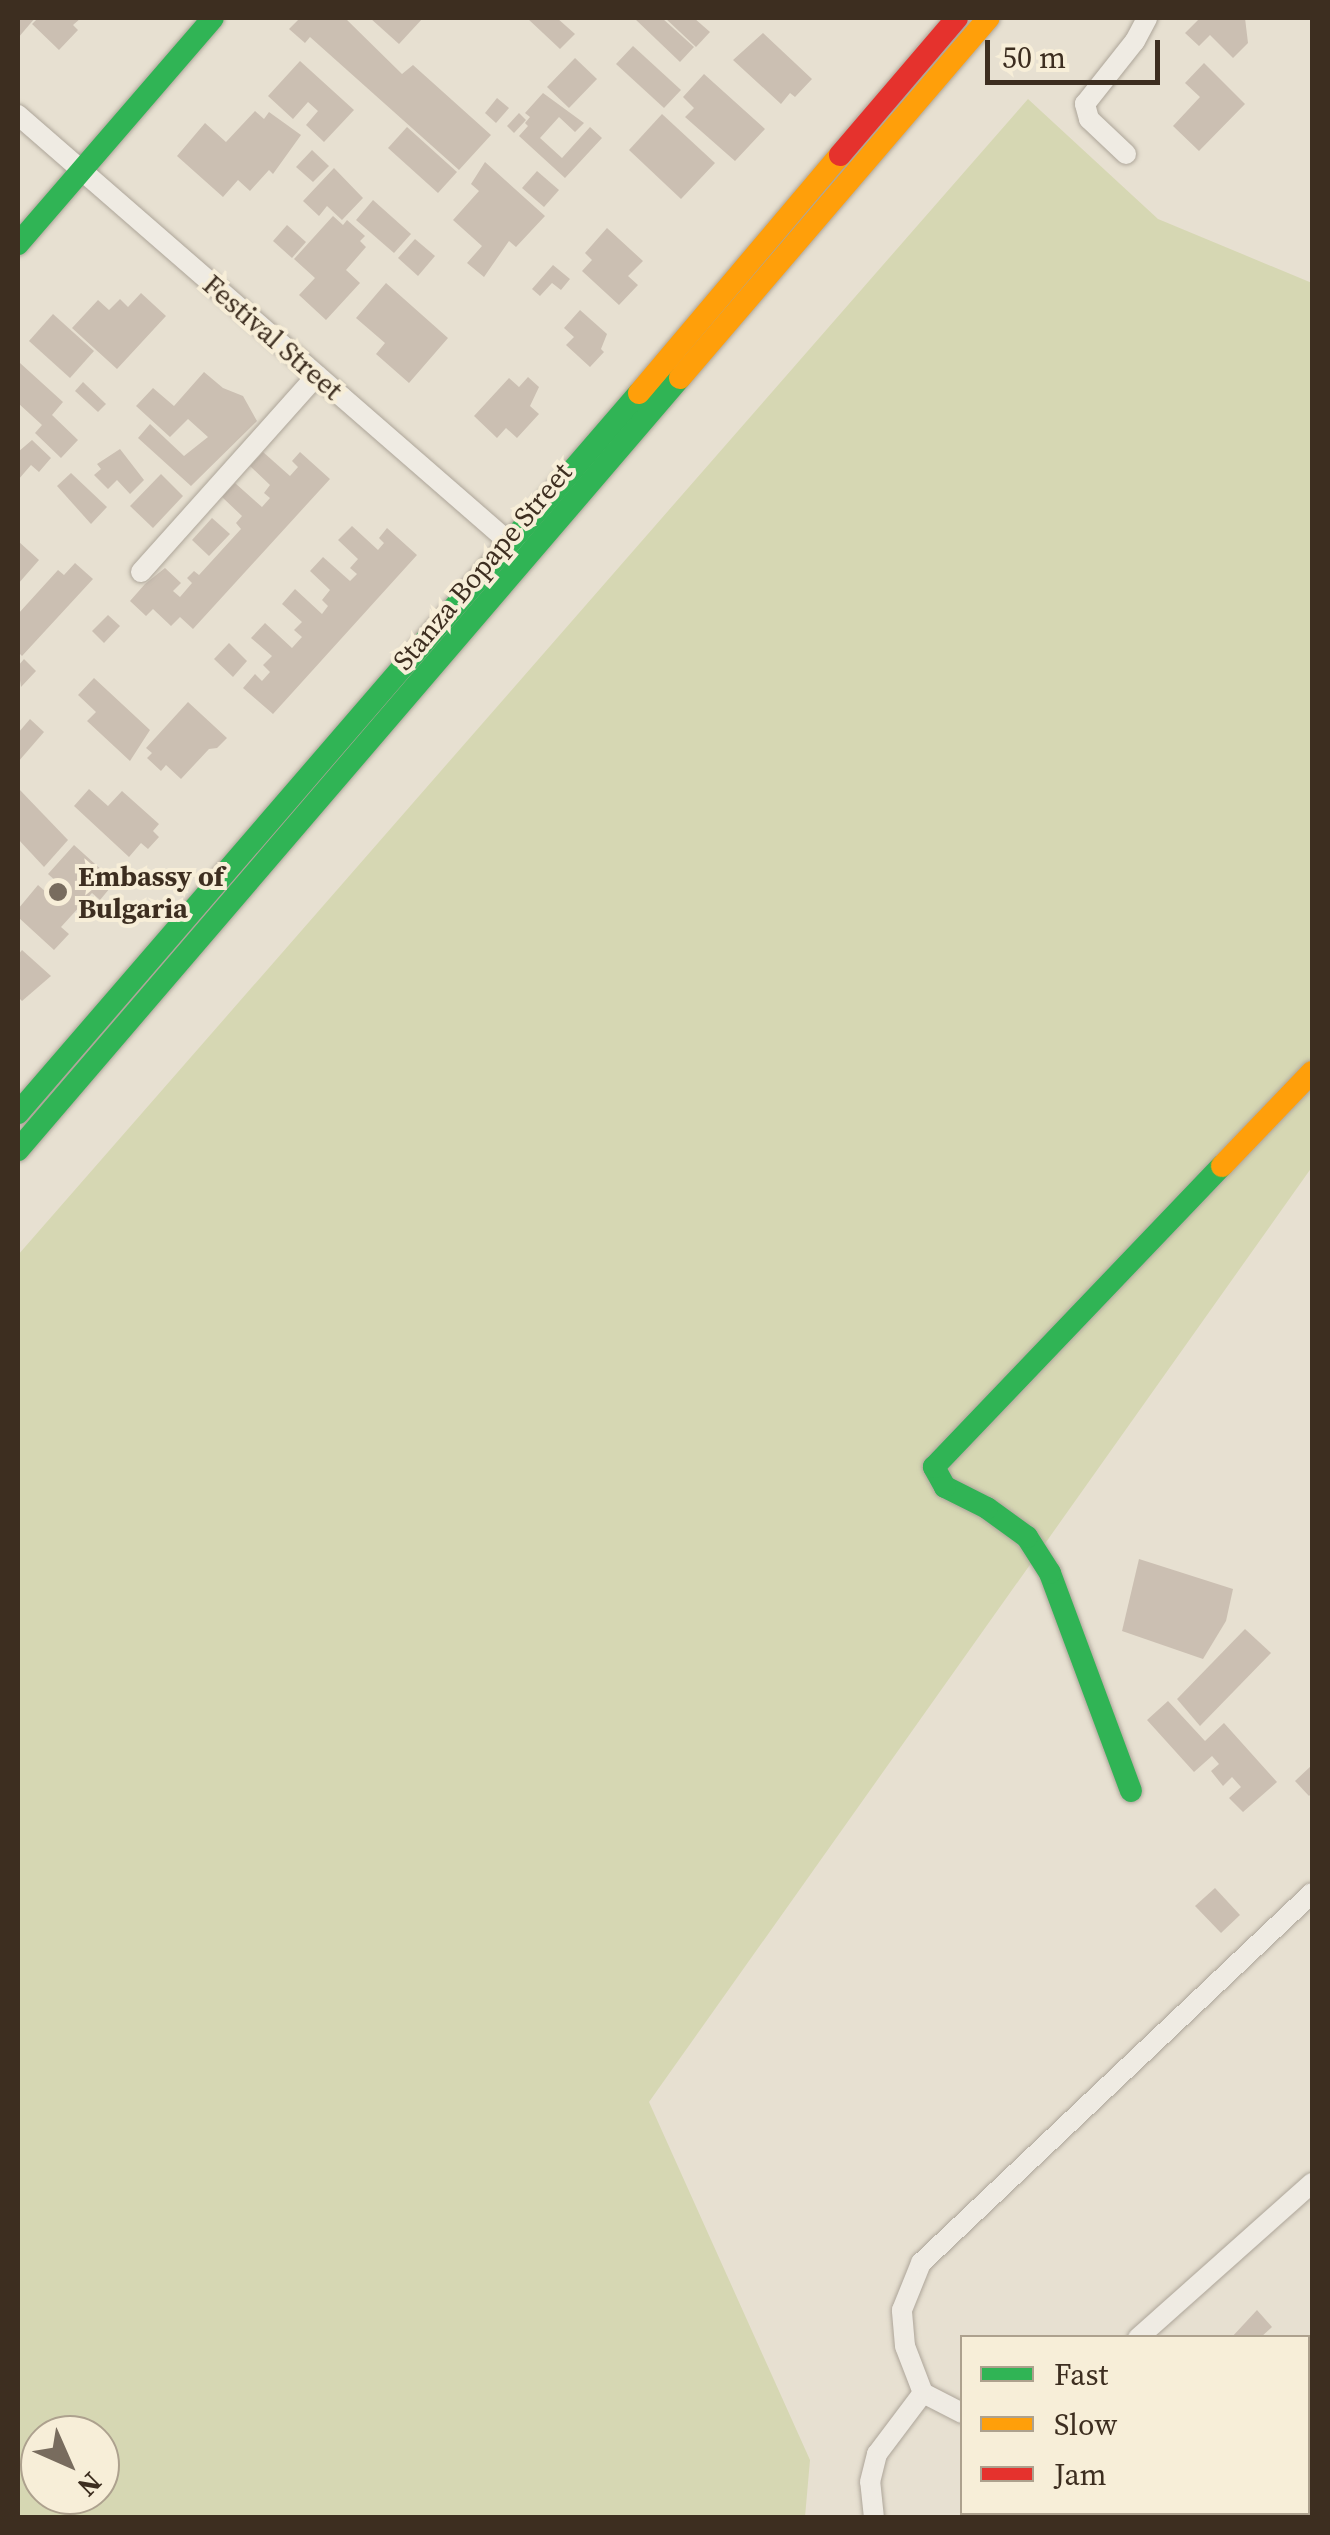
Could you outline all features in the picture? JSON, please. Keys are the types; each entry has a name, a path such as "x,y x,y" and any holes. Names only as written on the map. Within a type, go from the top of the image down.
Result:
{"main road":[{"path":"18,244 213,18"},
{"name":"Stanza Bopape Street","path":"18,1113 957,18"},
{"name":"Stanza Bopape Street","path":"18,1150 989,18"},
{"path":"1131,1792 1073,1644 1058,1591 1040,1557 1010,1522 944,1488 934,1474 934,1467 1312,1072"}],"street":[{"path":"1126,154 1088,119 1085,104 1135,41 1147,18"},
{"name":"Festival Street","path":"18,115 528,558"},
{"path":"141,572 317,376"},
{"path":"960,2413 922,2393 905,2346 902,2310 921,2263 1312,1893"},
{"path":"1141,2335 1312,2182"},
{"path":"874,2518 870,2482 877,2454 922,2393"}],"green space":[{"path":"1028,99 1158,219 1312,283 1312,1167 649,2102 810,2460 805,2517 18,2518 18,1255"}],"building":[{"path":"18,18 35,18 18,38"},
{"path":"38,18 81,18 73,25 78,30 59,50 32,24"},
{"path":"300,18 345,18 402,74 413,65 491,135 459,170 310,37 305,43 289,29"},
{"path":"370,18 423,18 399,44"},
{"path":"527,18 557,18 575,34 560,49"},
{"path":"634,18 662,18 694,47 680,62"},
{"path":"665,18 694,18 710,32 696,47"},
{"path":"1200,18 1245,18 1248,43 1233,58 1210,35 1199,46 1185,33"},
{"path":"763,33 812,79 795,97 790,93 781,104 733,60"},
{"path":"633,46 681,90 664,108 616,64"},
{"path":"575,58 597,79 569,108 547,87"},
{"path":"300,61 354,110 324,142 306,125 318,111 308,102 293,119 268,96"},
{"path":"1204,63 1245,104 1199,151 1173,126 1200,97 1185,83"},
{"path":"704,74 765,129 735,161 685,117 694,108 683,97"},
{"path":"543,93 584,123 575,132 559,117 540,138 562,158 590,127 602,138 565,178 519,136 528,126 525,123 530,117 525,113"},
{"path":"497,98 509,108 496,123 485,113"},
{"path":"255,111 264,119 269,112 301,135 273,174 269,170 250,191 238,180 223,197 177,156 205,123 226,142"},
{"path":"519,113 526,120 514,133 507,126"},
{"path":"662,114 715,163 681,199 629,150"},
{"path":"407,127 457,172 438,193 388,148"},
{"path":"312,150 329,166 313,182 296,167"},
{"path":"485,162 545,216 516,247 509,241 484,277 467,263 482,246 453,220 479,191 471,184"},
{"path":"334,168 363,198 342,220 327,206 319,216 303,201"},
{"path":"537,171 559,190 544,207 522,188"},
{"path":"373,200 411,234 394,253 356,220"},
{"path":"333,216 343,225 347,220 365,236 360,241 366,247 346,270 360,283 326,320 299,295 315,278 294,259"},
{"path":"287,225 306,242 292,258 273,241"},
{"path":"607,228 643,261 628,276 638,285 619,305 582,271 592,260 585,253"},
{"path":"415,239 435,256 418,276 398,258"},
{"path":"553,265 570,279 561,290 552,283 540,296 532,289"},
{"path":"386,283 448,338 409,383 376,354 385,343 356,318"},
{"path":"141,293 166,316 117,369 72,328 98,300 109,310 120,299 128,307"},
{"path":"580,310 607,334 601,349 604,352 590,367 566,345 574,337 564,328"},
{"path":"53,314 94,351 70,378 29,341"},
{"path":"20,363 63,402 52,415 78,440 61,458 35,433 42,425 18,403"},
{"path":"204,372 223,388 243,396 257,421 191,486 138,438 150,424 184,456 208,437 188,419 170,437 136,406 153,388 174,406"},
{"path":"528,377 539,387 530,406 539,414 517,438 506,428 497,438 474,416 509,378 519,387"},
{"path":"83,382 106,404 98,412 75,391"},
{"path":"32,440 51,458 39,472 31,465 18,480 18,452"},
{"path":"120,449 144,480 130,494 117,480 108,489 94,475 101,469 97,464"},
{"path":"263,452 290,476 298,467 292,461 300,452 330,479 193,629 180,617 171,626 153,609 146,616 130,601 145,584 165,568 181,583 173,591 180,597 192,583 187,578 194,571 199,575 241,529 236,523 242,516 222,497 235,483 262,507 270,498 264,493 270,485 250,466"},
{"path":"71,473 107,507 91,524 57,486"},
{"path":"161,474 183,496 153,528 130,506"},
{"path":"212,518 230,534 209,556 192,540"},
{"path":"352,526 378,550 384,543 379,538 387,528 417,555 273,714 243,688 255,674 262,681 270,672 263,665 272,656 251,638 265,623 292,648 302,637 294,630 302,622 282,604 295,589 322,614 328,606 322,600 330,590 310,571 323,557 350,581 357,574 350,568 358,559 338,540"},
{"path":"18,541 39,560 18,584"},
{"path":"75,563 93,579 22,656 18,652 18,614 58,570 64,575"},
{"path":"108,615 120,626 104,643 92,631"},
{"path":"229,643 247,661 233,677 214,659"},
{"path":"24,659 36,671 21,687 18,666"},
{"path":"94,678 150,730 130,761 87,721 96,712 78,695"},
{"path":"188,702 227,738 217,748 209,749 181,779 166,765 161,771 147,758 152,753 146,748"},
{"path":"30,719 44,732 18,762 18,733"},
{"path":"18,788 68,840 44,867 18,839"},
{"path":"89,789 108,806 122,791 159,824 153,831 159,837 148,849 141,843 129,857 74,806"},
{"path":"74,845 115,882 100,900 92,893 61,927 69,934 54,950 18,917 18,909 38,885 47,893 57,882 48,874"},
{"path":"22,950 51,976 22,1001 18,997 18,955"},
{"path":"1139,1559 1233,1589 1226,1621 1203,1659 1122,1631"},
{"path":"1245,1629 1271,1653 1200,1726 1177,1699"},
{"path":"1168,1701 1205,1741 1224,1723 1277,1782 1243,1812 1229,1798 1241,1787 1232,1777 1223,1786 1211,1771 1219,1764 1212,1756 1194,1772 1147,1720"},
{"path":"1312,1765 1312,1793 1309,1796 1295,1781"},
{"path":"1215,1888 1240,1915 1221,1933 1195,1906"},
{"path":"1257,2310 1272,2327 1263,2335 1234,2335"},
{"path":"1312,2340 1310,2394 1310,2342"},
{"path":"1193,2515 1228,2515 1222,2518 1190,2518"}],"traffic: fast":[{"path":"18,244 213,18"},
{"path":"18,1150 680,378"},
{"path":"18,1113 639,393"},
{"path":"1131,1791 1050,1573 1027,1537 987,1508 945,1487 934,1467 1222,1166"}],"traffic: slow":[{"path":"680,378 989,18"},
{"path":"639,393 840,155"},
{"path":"1222,1166 1312,1072"}],"traffic: jam":[{"path":"840,155 957,18"}],"place":[{"name":"Embassy of Bulgaria","path":"58,892"}]}
